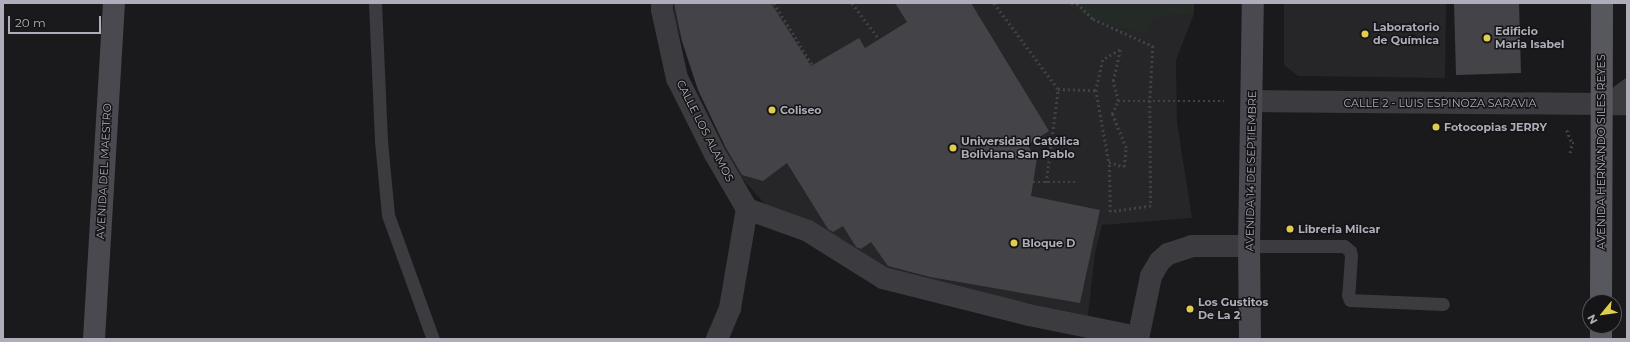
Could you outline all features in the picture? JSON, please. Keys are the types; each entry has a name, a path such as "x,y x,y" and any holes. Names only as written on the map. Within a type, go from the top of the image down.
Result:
{"main road":[{"name":"AVENIDA DEL MAESTRO","path":"94,339 114,3"},
{"name":"AVENIDA 14 DE SEPTIEMBRE","path":"1250,339 1249,246 1253,3"},
{"name":"AVENIDA HERNANDO SILES REYES","path":"1601,294 1602,3"}],"street":[{"name":"CALLE LOS ALAMOS","path":"662,3 662,10 677,78 716,154 747,209"},
{"name":"CALLE 2 - LUIS ESPINOZA SARAVIA","path":"1252,101 1627,104"},
{"path":"717,339 730,308 747,209 808,231 883,278 1029,315 1138,338 1151,276 1160,261 1181,249 1192,246 1249,246"}],"lane":[{"path":"375,3 381,142 388,215 433,339"},
{"path":"1601,104 1627,84"},
{"path":"1249,246 1344,246 1350,251 1351,256 1348,295 1350,300 1443,304"}],"path":[{"path":"774,3 856,135"},
{"path":"852,3 978,171 988,182 1075,182"},
{"path":"994,3 1058,89 1046,183"},
{"path":"1071,3 1078,3 1093,19 1152,46 1150,101 1151,206 1110,212 1109,162 1096,90 1103,60 1120,50 1113,81 1118,101 1112,114 1126,148 1124,167 1109,162"},
{"path":"1058,89 1096,90"},
{"path":"1118,101 1252,101"},
{"path":"1563,127 1567,130 1572,143 1570,153"},
{"path":"1572,143 1580,143"}],"shaded area":[{"name":"Universidad Católica Boliviana San Pablo","path":"673,3 1194,3 1194,14 1176,60 1177,122 1192,218 1102,225 1095,253 1088,316 893,275 773,213 737,173 698,90 675,21"},
{"path":"1072,3 1194,3 1194,14 1163,15 1151,21 1146,35 1087,18"},
{"name":"Laboratorio de Química","path":"1284,3 1446,3 1445,78 1298,76 1284,65"}],"building":[{"name":"Universidad Católica Boliviana San Pablo","path":"674,3 771,3 811,66 859,38 865,48 907,22 895,3 971,3 1049,131 1027,145 1037,158 1031,196 1100,210 1080,303 930,277 888,266 871,242 861,249 856,247 843,226 833,232 828,229 787,163 763,181 742,175 726,148 698,90 682,41"},
{"name":"Edificio Maria Isabel","path":"1454,3 1519,3 1521,73 1456,75"}],"place":[{"name":"Laboratorio de Química","path":"1365,34"},
{"name":"Edificio Maria Isabel","path":"1487,38"},
{"name":"Coliseo","path":"772,110"},
{"name":"Fotocopias JERRY","path":"1436,127"},
{"name":"Universidad Católica Boliviana San Pablo","path":"953,148"},
{"name":"Libreria Milcar","path":"1290,229"},
{"name":"Bloque D","path":"1014,243"},
{"name":"Los Gustitos De La 2","path":"1190,309"}]}
